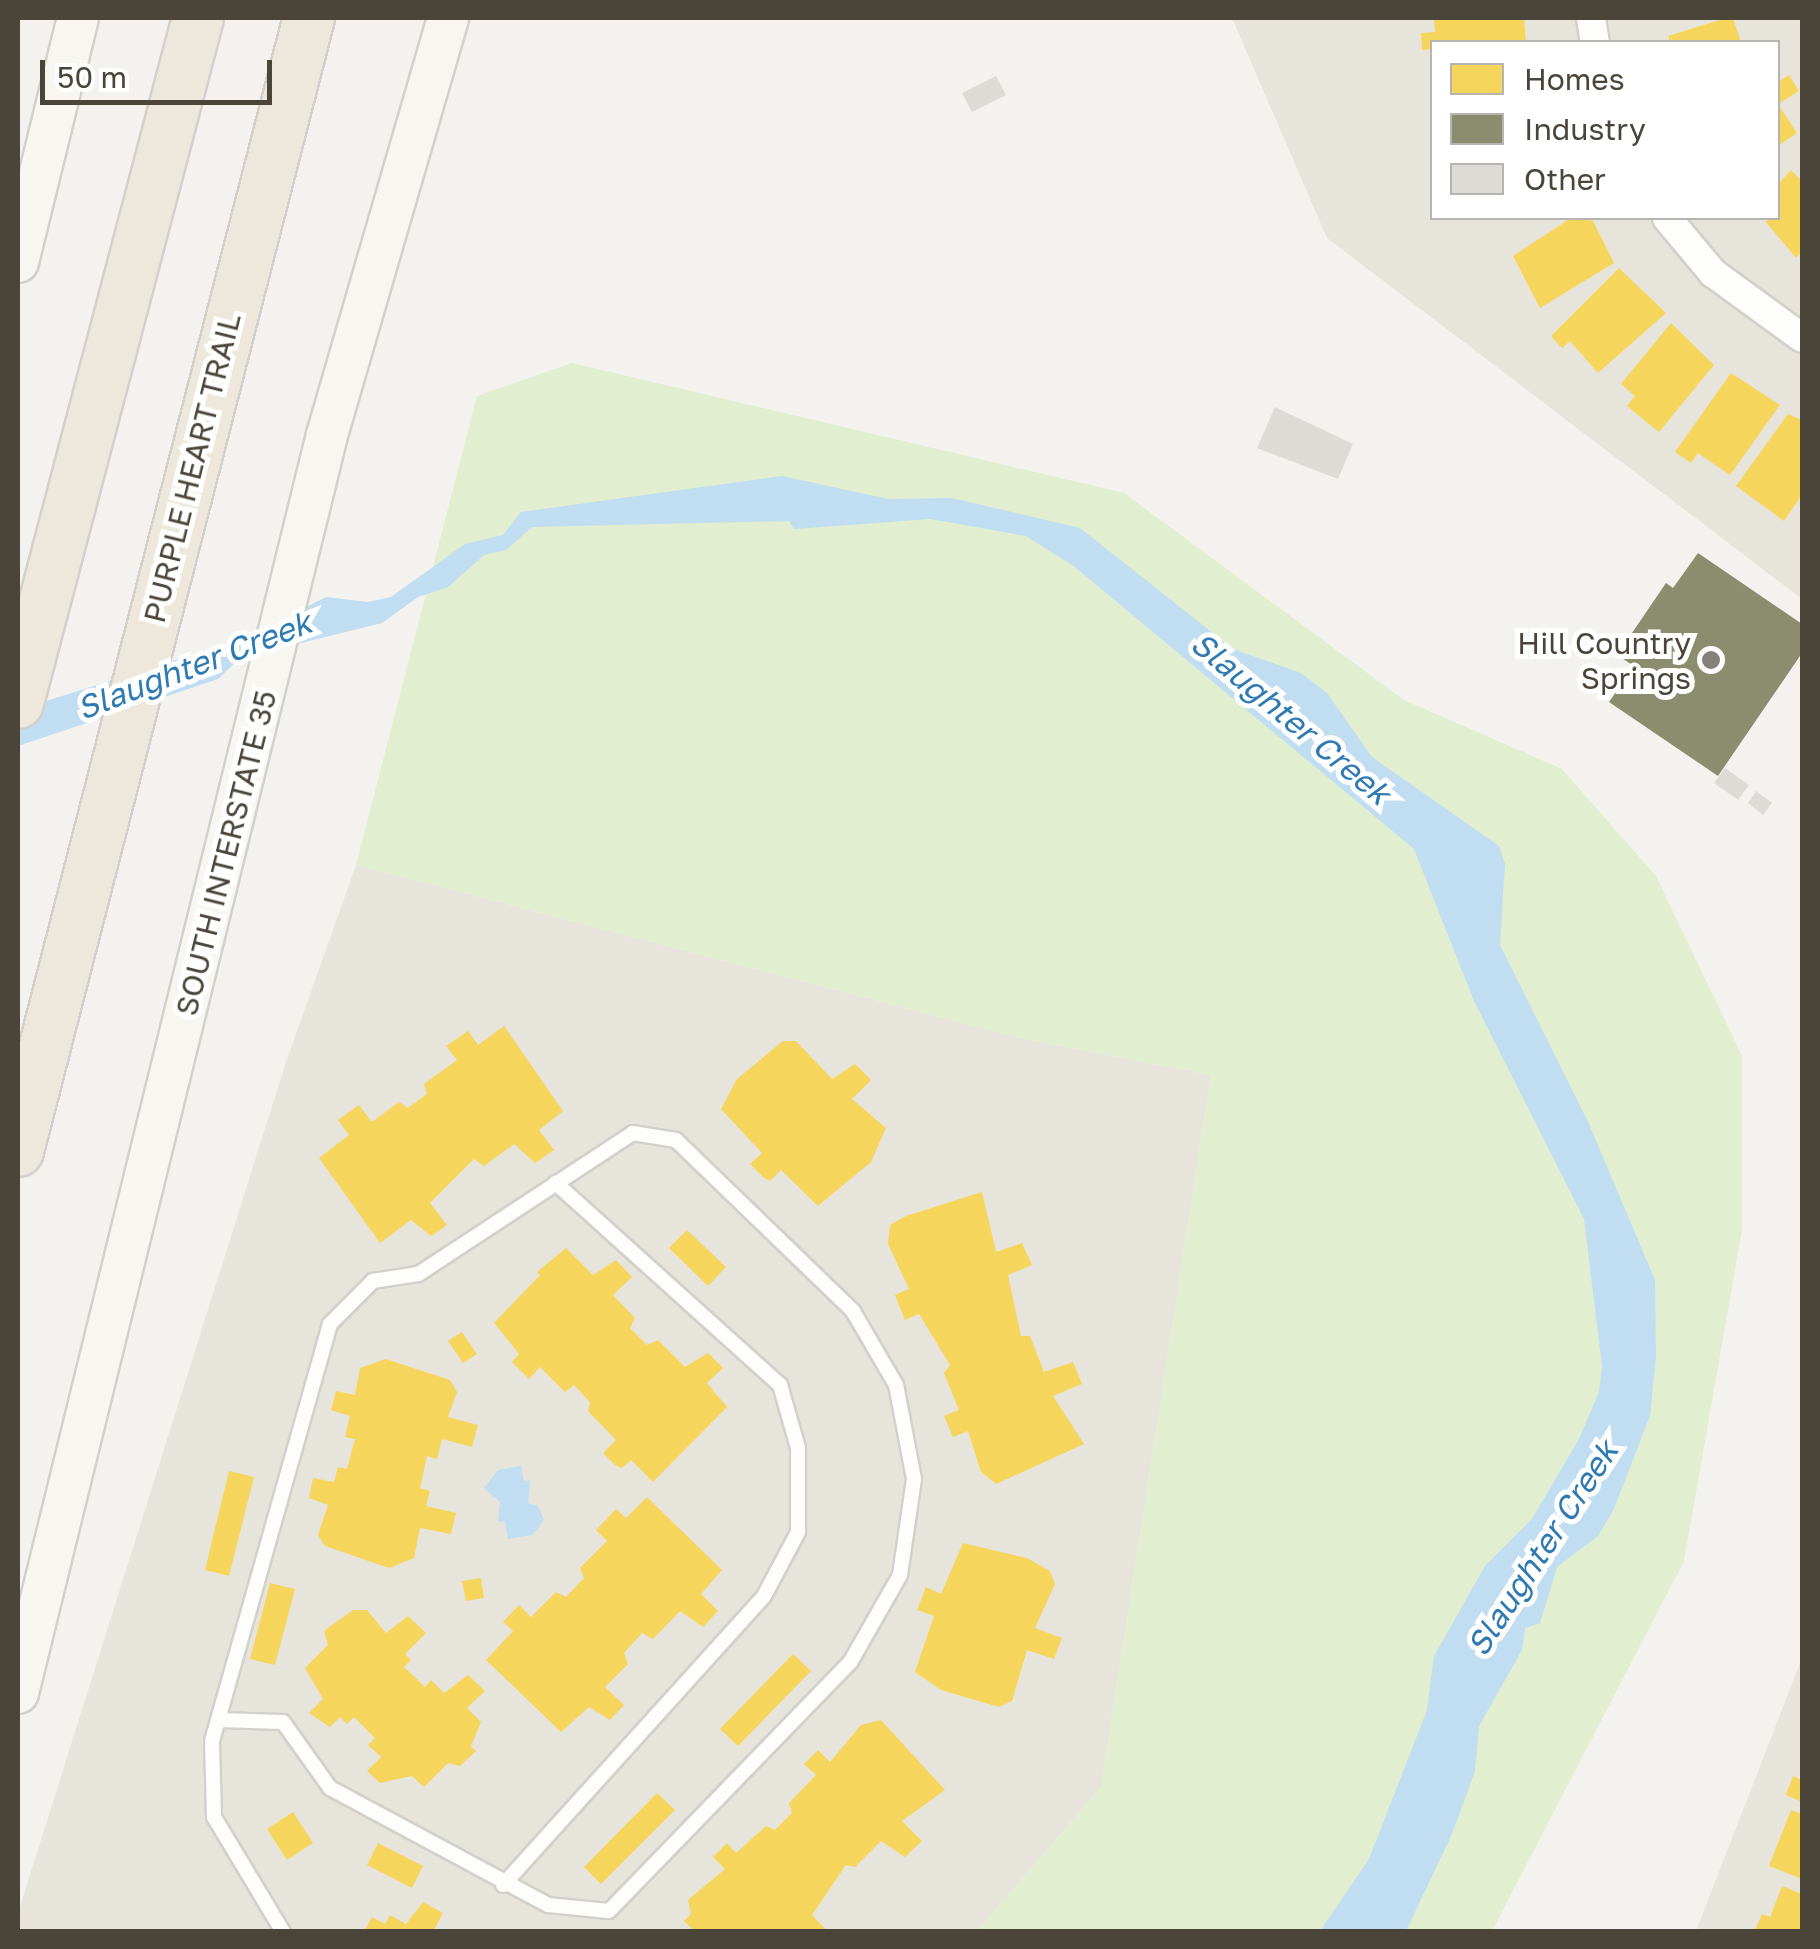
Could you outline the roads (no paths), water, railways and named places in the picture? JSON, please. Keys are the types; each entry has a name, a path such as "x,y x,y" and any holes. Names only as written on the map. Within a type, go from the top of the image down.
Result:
{"highway":[{"path":"18,703 198,18"},
{"name":"PURPLE HEART TRAIL","path":"18,1151 308,18"},
{"path":"261,201 329,18"}],"main road":[{"path":"18,262 78,18"},
{"name":"SOUTH INTERSTATE 35","path":"18,1693 328,435 448,18"}],"street":[{"path":"1669,220 1713,273 1802,338"}],"lane":[{"path":"218,1720 283,1722 330,1788 548,1906 609,1911 851,1661 900,1575 914,1479 896,1385 853,1311 676,1140 632,1133 418,1274 373,1281 330,1324 212,1741 214,1818 283,1932"},
{"path":"504,1885 764,1596 798,1532 798,1448 780,1385 556,1184"}],"water":[{"name":"Slaughter Creek","path":"782,476 888,499 952,498 1080,528 1233,649 1301,673 1327,693 1372,757 1499,846 1505,864 1500,945 1589,1124 1655,1280 1656,1357 1650,1416 1613,1511 1598,1536 1557,1567 1540,1623 1525,1628 1522,1650 1479,1726 1475,1771 1452,1834 1406,1931 1320,1931 1369,1859 1427,1710 1434,1656 1485,1566 1532,1519 1579,1439 1599,1392 1602,1366 1584,1219 1474,1001 1414,849 1075,567 1026,536 930,519 794,529 789,521 532,527 506,550 484,555 448,587 418,597 382,623 240,658 218,679 18,746 18,710 188,656 214,654 326,597 368,602 391,597 465,544 503,535 521,512"},
{"path":"521,1466 524,1481 530,1480 528,1503 538,1506 544,1520 532,1535 508,1539 505,1522 498,1521 500,1502 484,1488 498,1470"}],"place":[{"name":"Hill Country Springs","path":"1711,660"}]}
